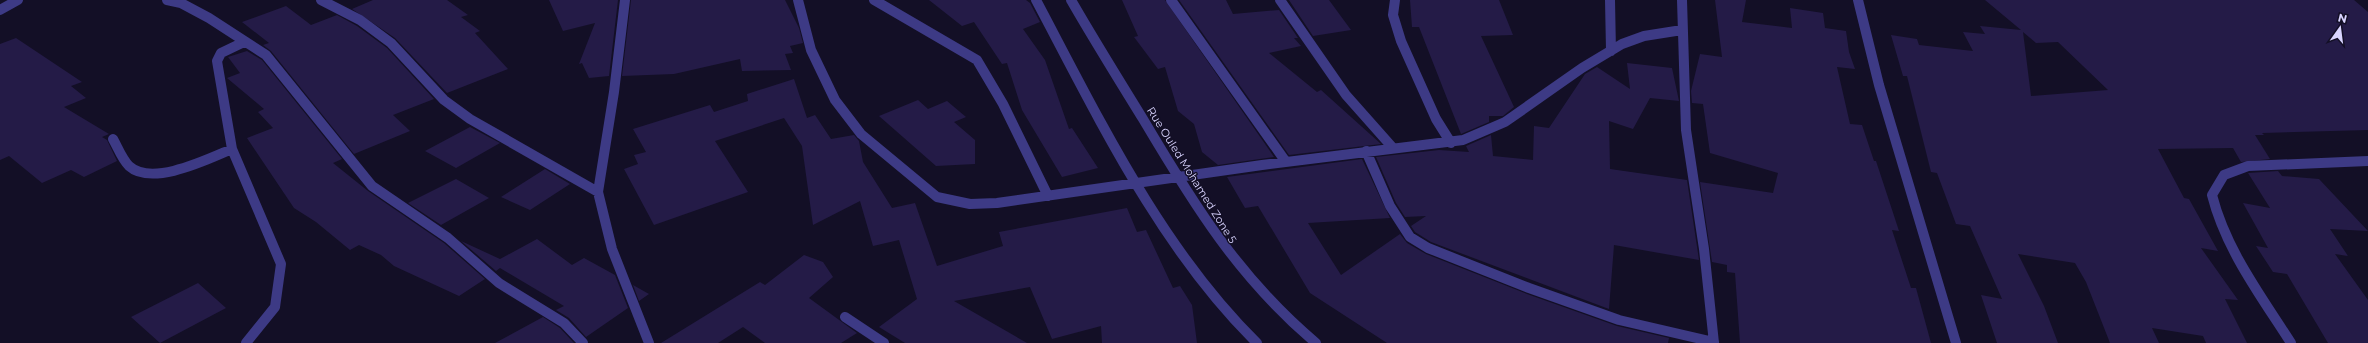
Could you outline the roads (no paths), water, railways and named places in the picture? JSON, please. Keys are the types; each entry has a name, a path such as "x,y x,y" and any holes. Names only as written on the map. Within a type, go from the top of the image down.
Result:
{"street":[{"path":"0,10 18,0"},
{"path":"167,0 181,3 209,18 266,55 372,186 448,238 499,282 564,323 583,343"},
{"path":"321,0 360,20 391,43 444,100 470,119 598,192"},
{"path":"625,0 614,92 598,192 612,249 649,343"},
{"path":"798,0 811,50 835,100 846,117 862,134 924,188 937,197 970,204 997,203 1366,151 1451,143 1473,138 1518,114 1622,44 1645,36 1682,30"},
{"path":"874,0 977,60 1004,104 1048,196"},
{"path":"1036,0 1075,77 1138,184 1186,261 1235,322 1257,343"},
{"name":"Rue Ouled Mohamed Zone 5","path":"1071,0 1177,178 1223,248 1268,301 1289,322 1316,343"},
{"path":"1172,0 1286,162"},
{"path":"1280,0 1346,96 1393,148"},
{"path":"1395,0 1394,15 1401,41 1436,119 1451,143"},
{"path":"1610,0 1611,51"},
{"path":"1366,151 1390,206 1410,237 1428,248 1529,288 1619,320 1714,342 1704,249 1686,130 1682,0"},
{"path":"1858,0 1879,85 1956,343"},
{"path":"244,42 221,53 217,61 232,149 281,264 275,307 246,343"},
{"path":"113,139 130,167 147,174 171,171 232,149"},
{"path":"2291,343 2233,249 2215,212 2212,195 2224,175 2248,166 2368,161"},
{"path":"845,317 884,343"}]}
